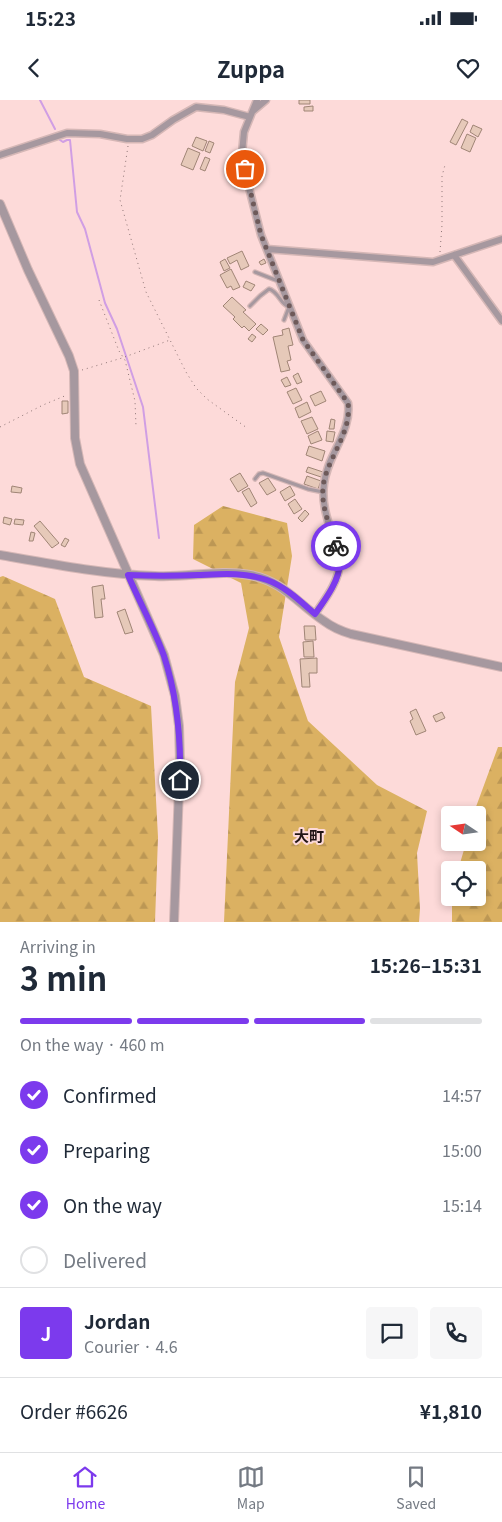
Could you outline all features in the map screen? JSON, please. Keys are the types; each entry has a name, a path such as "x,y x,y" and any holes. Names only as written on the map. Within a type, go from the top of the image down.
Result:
{"street":[{"path":"257,100 244,132 242,153 261,235 303,340 348,403 350,412 348,422 324,483 326,516 340,562 335,583 315,614"},
{"path":"251,114 266,100"},
{"path":"0,155 67,132 142,139 152,135 173,120 196,108 251,114"},
{"path":"0,204 28,270 69,356 74,371 75,438 80,464 164,655 175,696 179,726 180,762 174,922"},
{"path":"267,250 433,262 502,239"},
{"path":"454,255 502,321"},
{"path":"0,555 111,574 158,577 231,573 251,575 269,581 290,593 336,629 351,634 502,667"}],"lane":[{"path":"255,272 279,281"},
{"path":"250,306 270,289 274,291 284,305 289,307 284,320"},
{"path":"255,479 259,474 263,474 308,489 324,492"}],"path":[{"path":"129,139 120,200 146,292 196,388 247,428"},
{"path":"439,260 444,165"},
{"path":"99,300 122,358 125,360 133,388 136,426"},
{"path":"74,371 122,358 170,340"},
{"path":"0,427 75,392"}],"green space":[{"path":"223,506 287,523 292,556 279,637 308,721 377,785 427,811 417,853 419,922 224,922 235,682 249,628 241,583 193,559 194,525"},
{"path":"3,576 55,599 84,677 151,706 158,837 155,922 0,922 0,577"},
{"path":"498,747 502,747 502,922 452,922 452,906 486,906 486,861 461,861 464,851 486,851 486,806 476,806"}],"building":[{"path":"299,100 310,100 310,104 299,104"},
{"path":"313,106 313,111 304,111 304,107"},
{"path":"462,119 468,122 456,145 450,142"},
{"path":"473,125 482,129 478,137 470,132"},
{"path":"467,134 476,138 470,152 461,148"},
{"path":"196,137 207,141 203,151 192,146"},
{"path":"209,141 214,143 210,153 205,151"},
{"path":"188,148 200,153 193,170 181,165"},
{"path":"205,157 210,159 205,171 200,169"},
{"path":"242,251 249,266 241,270 237,260 230,264 227,258"},
{"path":"225,259 230,268 224,271 220,262"},
{"path":"264,259 266,263 261,265 259,262"},
{"path":"231,269 240,287 233,290 231,286 227,288 220,275"},
{"path":"246,281 255,285 251,291 243,287"},
{"path":"232,297 246,310 243,312 256,324 249,331 244,326 242,328 233,319 235,317 223,306"},
{"path":"261,324 268,330 263,335 256,329"},
{"path":"289,328 293,345 288,346 291,360 287,361 290,370 281,372 273,337 283,335 282,330"},
{"path":"252,334 256,337 252,342 248,339"},
{"path":"298,373 302,382 297,384 293,376"},
{"path":"287,377 291,385 285,387 281,380"},
{"path":"296,388 302,400 293,404 287,392"},
{"path":"321,391 326,401 315,406 310,396"},
{"path":"62,401 68,401 68,413 62,414"},
{"path":"307,402 311,412 299,418 295,408"},
{"path":"312,417 318,429 307,434 301,421"},
{"path":"331,419 335,420 334,429 329,429"},
{"path":"318,431 322,440 311,444 308,436"},
{"path":"327,431 335,432 333,442 326,441"},
{"path":"309,446 325,451 322,461 306,455"},
{"path":"308,467 323,472 321,477 306,472"},
{"path":"240,473 248,486 238,492 230,479"},
{"path":"307,476 321,481 318,489 304,484"},
{"path":"268,478 276,490 267,495 259,483"},
{"path":"12,486 22,488 21,493 11,492"},
{"path":"290,486 295,495 285,501 280,492"},
{"path":"249,488 257,503 251,507 242,492"},
{"path":"295,499 302,509 294,514 288,504"},
{"path":"305,510 309,514 302,522 298,518"},
{"path":"4,517 12,519 10,525 3,523"},
{"path":"15,519 24,520 23,525 14,524"},
{"path":"40,521 59,543 52,548 34,526"},
{"path":"31,532 35,533 33,541 29,541"},
{"path":"65,538 69,540 65,547 61,545"},
{"path":"103,585 105,599 101,599 103,617 95,618 92,587"},
{"path":"125,609 133,632 125,634 117,612"},
{"path":"304,626 315,626 316,640 305,640"},
{"path":"313,641 314,657 304,657 303,642"},
{"path":"317,658 317,673 309,673 310,687 302,687 300,659"},
{"path":"416,709 426,731 416,735 410,721 413,719 410,712"},
{"path":"442,712 445,718 436,722 433,716"}],"waterway":[{"path":"40,100 55,129"},
{"path":"60,140 63,142 70,140 77,212 85,229 105,303 117,329 143,407 159,538"}],"way so far":[{"path":"245,169 261,235 303,340 348,403 350,412 348,422 324,483 326,516 336,546"}],"district":[{"name":"大町","path":"309,835"}],"route":[{"path":"180,780 179,726 175,696 164,655 128,575 158,577 231,573 251,575 269,581 290,593 315,614 335,583 340,562 336,546"}]}
